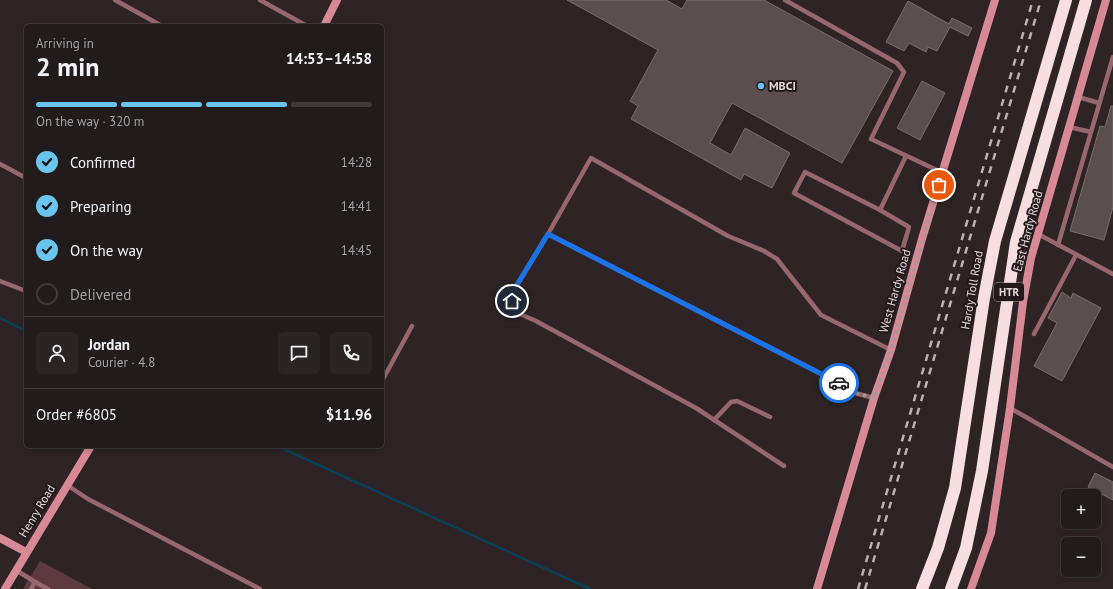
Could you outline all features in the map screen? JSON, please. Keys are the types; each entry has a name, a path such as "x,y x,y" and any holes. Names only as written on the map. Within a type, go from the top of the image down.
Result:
{"highway":[{"name":"Hardy Toll Road","path":"922,589 938,548 947,518 960,458 984,298 995,240 1066,0"},
{"name":"HTR","path":"951,589 966,548 982,471 1016,242 1086,0"}],"main road":[{"path":"325,24 338,0"},
{"name":"West Hardy Road","path":"817,589 874,398 891,350 995,0"},
{"name":"East Hardy Road","path":"971,589 991,533 1010,408 1023,302 1038,234 1106,0"},
{"name":"Henry Road","path":"4,589 90,448"},
{"path":"0,538 26,552"}],"lane":[{"path":"115,0 158,24"},
{"path":"260,0 303,24"},
{"path":"785,0 897,63 904,72 871,139 943,173"},
{"path":"1058,245 1113,56"},
{"path":"1078,97 1099,103"},
{"path":"1069,127 1091,132"},
{"path":"880,210 906,156"},
{"path":"784,466 675,396 536,321 512,310 512,293 548,234 591,158 728,236 764,251 777,259 821,315 891,350"},
{"path":"0,164 24,177"},
{"path":"805,172 880,210 909,227 902,251 794,192 805,172"},
{"path":"548,234 841,384 855,393 874,398"},
{"path":"1038,234 1113,274"},
{"path":"1034,334 1076,254"},
{"path":"0,281 24,290"},
{"path":"384,377 412,326"},
{"path":"714,420 731,402 737,401 770,417"},
{"path":"1010,408 1113,467"},
{"path":"67,485 88,499 260,589"},
{"path":"16,570 48,589"},
{"path":"31,589 35,582"},
{"path":"0,588 4,589"}],"shaded area":[{"path":"40,561 92,589 23,589"}],"building":[{"name":"MBCI","path":"567,0 666,0 682,9 687,0 764,0 893,71 842,163 732,103 710,143 731,155 745,128 790,153 772,188 744,174 741,180 631,119 638,106 630,101 658,50"},
{"path":"908,1 949,24 952,18 972,28 968,36 950,27 937,51 928,47 926,52 909,43 904,51 886,42"},
{"path":"922,81 945,93 920,140 897,128"},
{"path":"1111,106 1113,106 1113,207 1104,240 1070,231 1100,126 1105,127"},
{"path":"1062,292 1071,298 1073,293 1101,308 1062,381 1034,366 1057,323 1048,318"},
{"path":"1095,473 1113,482 1113,500 1101,494 1101,489 1092,489 1088,487"}],"waterway":[{"path":"0,318 24,330"},
{"path":"281,448 590,589"}],"railway":[{"path":"858,589 1033,0"},
{"path":"865,589 1041,0"}],"way so far":[{"path":"839,383 855,393 874,398 891,350 922,239 939,185"}],"place":[{"name":"MBCI","path":"761,86"}],"route":[{"path":"512,301 512,293 548,234 839,383"}]}
